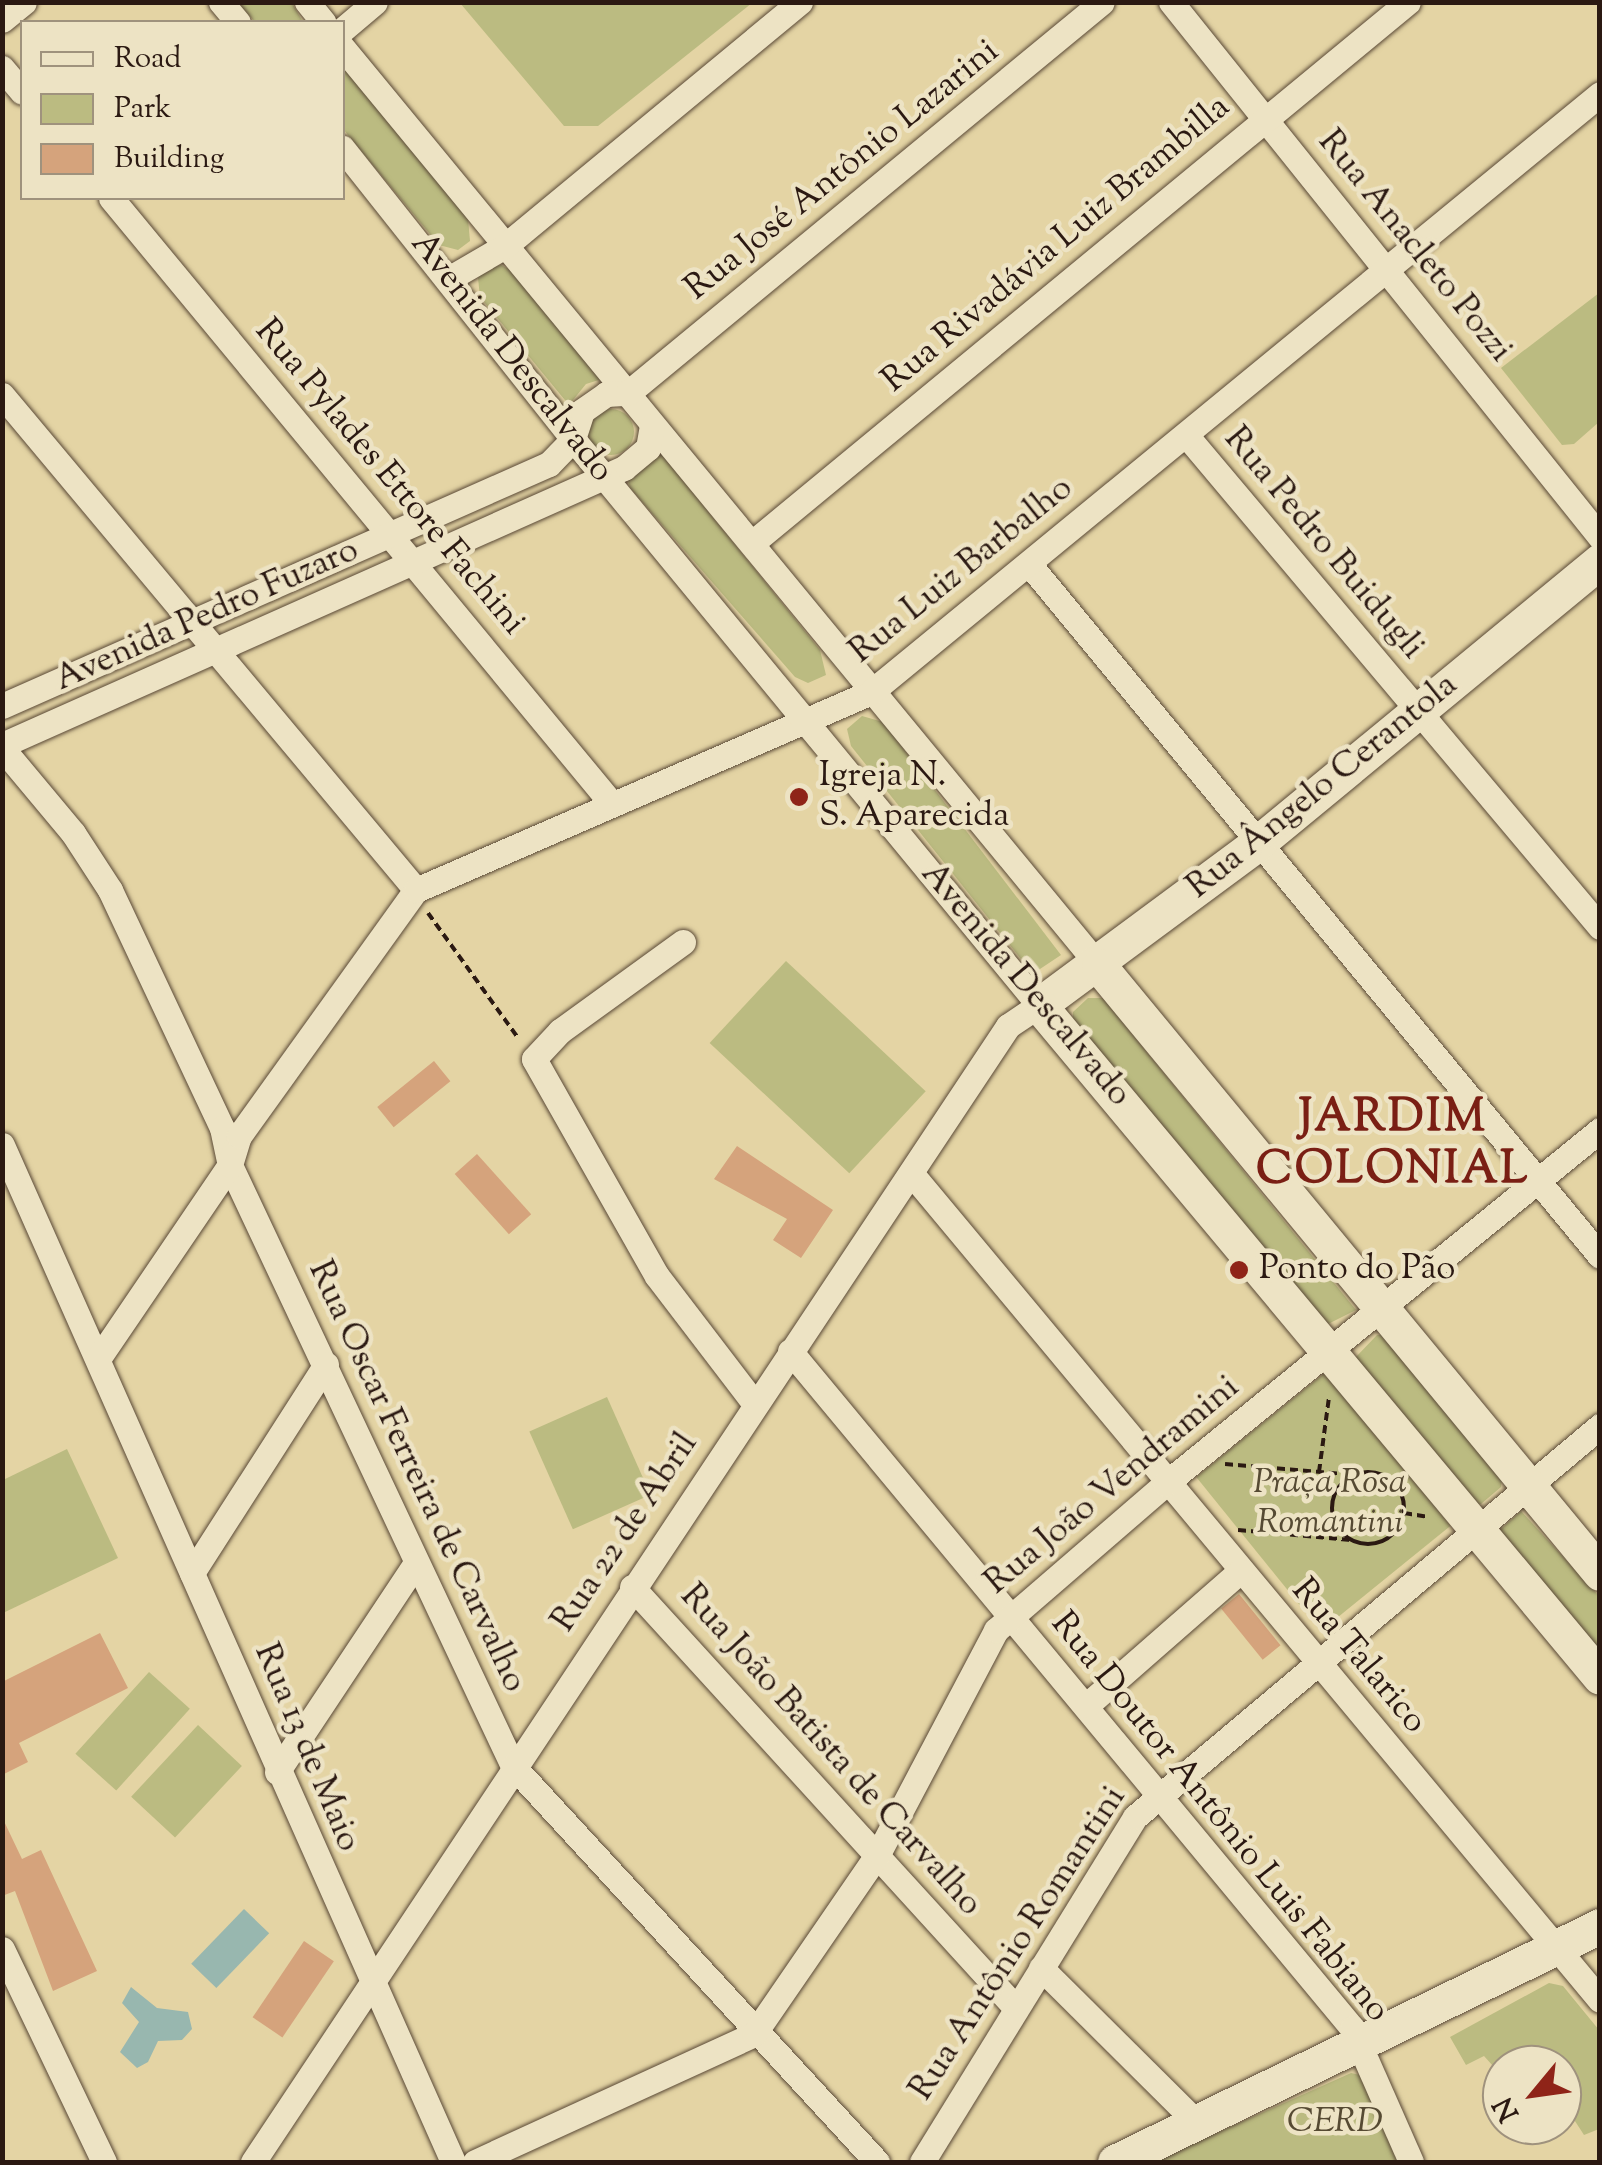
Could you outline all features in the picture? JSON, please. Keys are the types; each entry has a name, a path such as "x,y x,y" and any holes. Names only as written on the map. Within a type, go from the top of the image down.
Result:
{"street":[{"path":"2,20 24,2"},
{"path":"345,27 375,2"},
{"path":"450,278 505,246 800,2"},
{"name":"Rua José Antônio Lazarini","path":"628,393 1102,2"},
{"name":"Rua Anacleto Pozzi","path":"1171,2 1600,537"},
{"name":"Rua Rivadávia Luiz Brambilla","path":"752,543 1408,2"},
{"name":"Avenida Descalvado","path":"345,51 1600,1572"},
{"path":"2,68 20,90"},
{"name":"Rua Luiz Barbalho","path":"416,890 871,692 1600,94"},
{"name":"Avenida Descalvado","path":"345,152 450,278 572,439 1600,1677"},
{"name":"Rua Pylades Ettore Fachini","path":"113,200 612,804"},
{"path":"572,439 582,411 606,394 628,393"},
{"path":"2,394 416,890 239,1136 230,1165 98,1359"},
{"path":"603,476 648,448 652,426"},
{"name":"Rua Pedro Buidugli","path":"1186,434 1600,928"},
{"name":"Avenida Pedro Fuzaro","path":"2,706 549,464 572,439"},
{"name":"Avenida Pedro Fuzaro","path":"2,747 603,476"},
{"name":"Rua Ângelo Cerantola","path":"1040,1005 1099,966 1258,843 1600,560"},
{"path":"1030,564 1600,1256"},
{"name":"Rua Oscar Ferreira de Carvalho","path":"2,747 73,833 110,890 222,1128 230,1165 512,1766 754,2034 877,2162"},
{"path":"683,942 560,1031 534,1059 657,1276 754,1403"},
{"name":"Rua 22 de Abril","path":"253,2162 512,1766 1008,1026 1040,1005"},
{"name":"Rua João Vendramini","path":"754,2034 879,1852 996,1630 1165,1484 1600,1130"},
{"name":"Rua 13 de Maio","path":"2,1145 453,2162"},
{"name":"Rua Talarico","path":"911,1172 1165,1484 1600,2000"},
{"name":"Rua Doutor Antônio Luis Fabiano","path":"790,1351 1087,1704 1352,2028 1411,2162"},
{"path":"192,1573 326,1364"},
{"name":"Rua Antônio Romantini","path":"922,2162 1135,1817 1475,1527 1600,1426"},
{"path":"278,1772 416,1563"},
{"path":"1087,1704 1240,1571"},
{"name":"Rua João Batista de Carvalho","path":"632,1587 879,1852 1015,2008"},
{"path":"1115,2162 1360,2048 1600,1926"},
{"path":"2,1949 10,1985 104,2162"},
{"path":"1041,1968 1199,2125"},
{"path":"475,2162 754,2034"}],"path":[{"path":"416,890 534,1059"},
{"path":"1319,1472 1330,1387"},
{"path":"1212,1462 1390,1480 1404,1513 1384,1540 1238,1530"},
{"path":"1352,1540 1332,1512 1337,1489 1355,1475"}],"green space":[{"path":"238,3 292,3 302,20 253,20"},
{"path":"460,3 752,3 598,126 564,126"},
{"path":"345,66 468,219 470,241 458,250 439,245 345,131"},
{"path":"501,265 514,272 602,379 586,384 569,405 480,297 478,278 488,267"},
{"path":"1599,293 1599,422 1574,444 1562,445 1501,368"},
{"path":"611,409 627,416 634,432 627,448 611,455 595,448 588,432 595,416"},
{"path":"661,453 820,650 826,675 808,683 795,677 630,488 628,480"},
{"path":"862,716 883,722 1061,955 1037,971 1029,969 851,746 847,729"},
{"path":"786,961 926,1091 849,1173 710,1043"},
{"path":"1088,998 1103,998 1356,1310 1324,1326 1073,1024 1073,1012"},
{"path":"1377,1335 1385,1335 1502,1477 1501,1487 1481,1504 1473,1504 1354,1359"},
{"name":"Praça Rosa Romantini","path":"1326,1372 1451,1526 1321,1631 1196,1477"},
{"path":"607,1397 651,1495 573,1529 529,1432"},
{"path":"67,1449 118,1558 3,1613 3,1480"},
{"path":"1521,1511 1599,1596 1599,1657 1500,1530"},
{"path":"149,1672 190,1709 116,1791 75,1754"},
{"path":"198,1725 242,1766 175,1838 131,1797"},
{"path":"1549,1983 1563,1986 1599,2030 1599,2129 1584,2135 1582,2132 1582,2045 1482,2045 1482,2057 1466,2065 1450,2037"},
{"name":"CERD","path":"1351,2073 1360,2075 1398,2162 1152,2162"}],"water":[{"path":"244,1909 269,1933 216,1988 191,1964"},
{"path":"131,1987 157,2008 188,2012 192,2029 182,2040 158,2041 148,2062 137,2068 120,2052 139,2022 122,2003"}],"building":[{"path":"434,1061 450,1081 394,1127 377,1107"},
{"path":"737,1146 833,1210 801,1258 773,1240 787,1219 714,1179"},
{"path":"477,1154 531,1214 509,1234 455,1174"},
{"path":"1239,1594 1281,1645 1263,1660 1221,1608"},
{"path":"100,1633 128,1688 19,1743 28,1762 2,1775 2,1682"},
{"path":"2,1817 22,1859 41,1850 97,1971 53,1991 15,1891 2,1896"},
{"path":"304,1941 334,1961 282,2037 253,2017"}],"place":[{"name":"Igreja N. S. Aparecida","path":"799,797"},
{"name":"Ponto do Pão","path":"1239,1270"}],"district":[{"name":"JARDIM COLONIAL","path":"1393,1146"}]}
